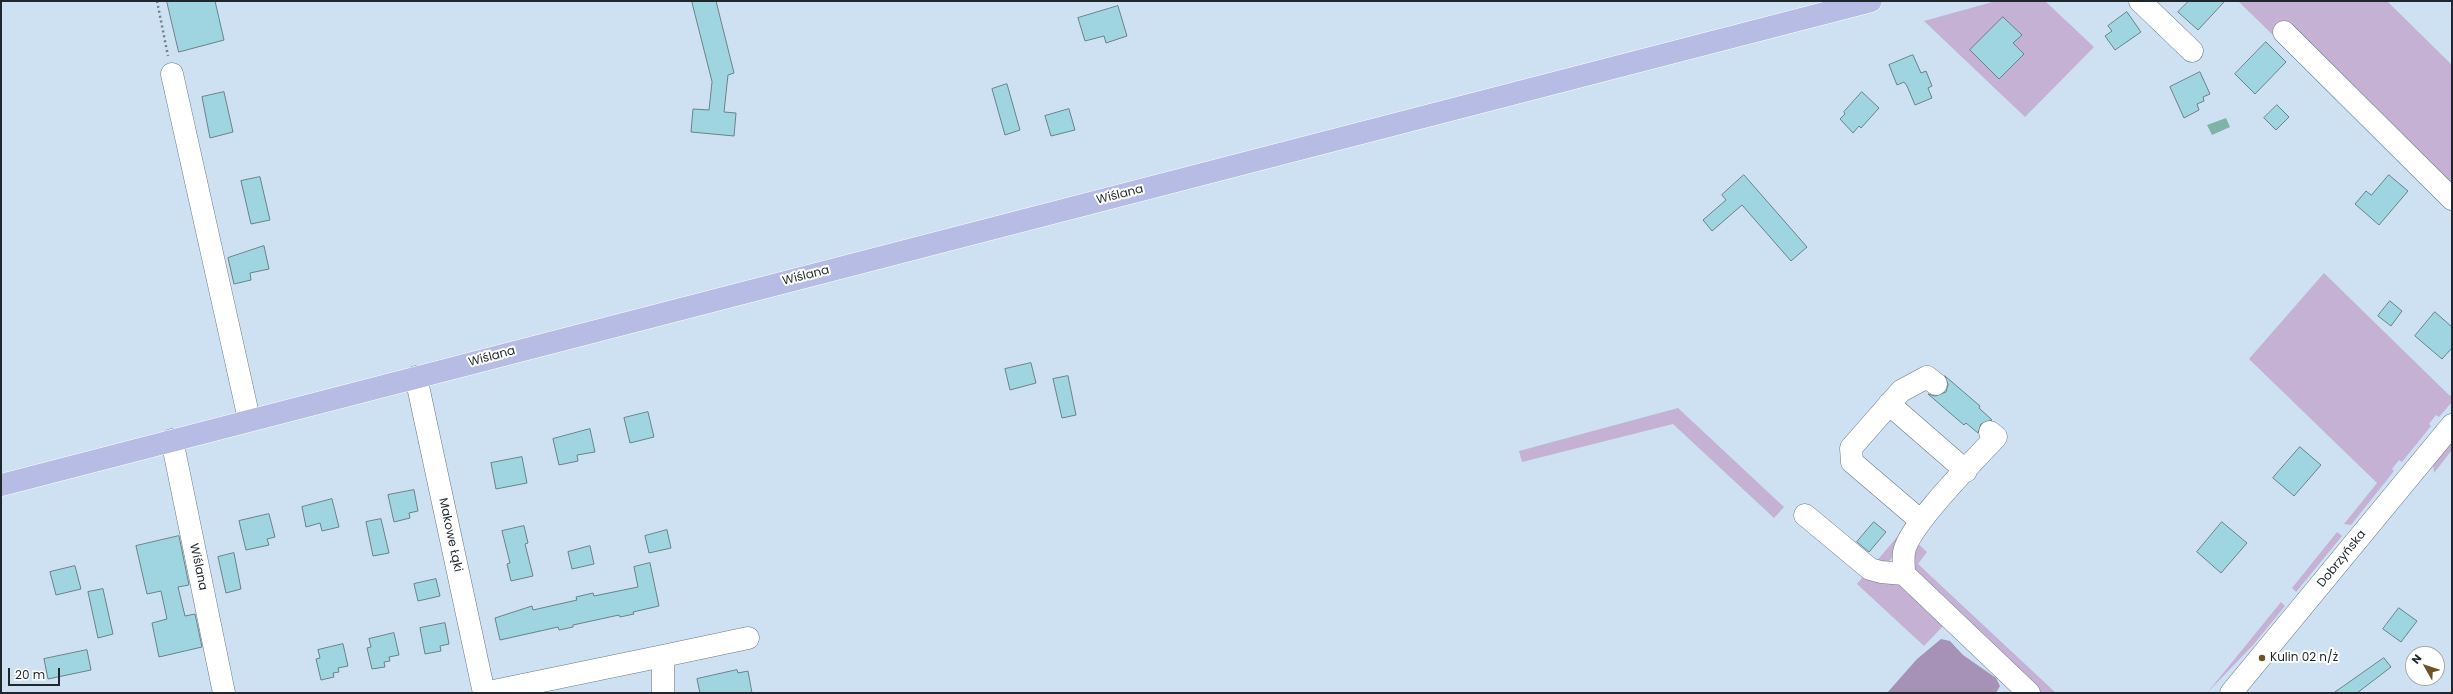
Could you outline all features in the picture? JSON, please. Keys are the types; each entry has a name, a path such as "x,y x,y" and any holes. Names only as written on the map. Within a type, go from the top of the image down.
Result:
{"main road":[{"name":"Wiślana","path":"1,485 250,419 1871,1"}],"street":[{"path":"2140,1 2192,51"},
{"path":"2284,32 2452,199"},
{"path":"172,74 250,419"},
{"path":"1921,521 1852,462 1851,448 1901,391 1927,376 1936,384"},
{"name":"Makowe Łąki","path":"416,377 484,693 748,638"},
{"path":"1889,404 1966,471"},
{"name":"Dobrzyńska","path":"2231,693 2452,425"},
{"path":"1904,574 1904,552 1910,537 1921,521 1996,437 1990,432"},
{"name":"Wiślana","path":"172,440 224,693"},
{"path":"1805,515 1870,569 1881,572 1904,574 2029,693"},
{"path":"663,656 663,693"}],"path":[{"path":"157,1 172,74"}],"shaded area":[{"path":"1996,1 2045,1 2094,47 2025,117 1924,21"},
{"path":"2238,1 2387,1 2452,65 2452,194 2443,201"},
{"path":"2226,118 2230,127 2212,135 2207,125"},
{"path":"2324,273 2450,396 2452,394 2452,402 2439,417 2436,415 2429,424 2431,426 2402,462 2399,460 2392,469 2394,471 2351,525 2344,524 2377,483 2249,359"},
{"path":"1678,408 1784,507 1774,518 1673,424 1522,462 1519,451"},
{"path":"2452,439 2452,450 2434,473 2433,464"},
{"path":"2337,532 2342,536 2296,592 2292,588"},
{"path":"1897,537 1900,539 1894,556 1886,564 1875,563"},
{"path":"1913,539 1927,552 1918,564 2056,693 2035,693 1915,576"},
{"path":"1865,574 1901,580 1945,624 1924,646 1857,584"},
{"path":"2281,602 2285,606 2254,644 2207,693"},
{"path":"1941,639 1950,641 1963,655 1996,678 2000,686 1996,693 1887,693 1917,659"}],"building":[{"path":"167,1 215,1 224,40 179,52"},
{"path":"692,1 716,1 734,73 728,75 724,112 736,113 734,136 691,132 693,109 709,110 712,82"},
{"path":"2189,1 2225,1 2198,30 2178,12"},
{"path":"1118,6 1127,36 1106,43 1104,36 1085,41 1078,18"},
{"path":"2127,12 2141,32 2115,50 2105,36 2112,31 2108,26"},
{"path":"2003,17 2022,35 2013,43 2024,54 1999,79 1970,50"},
{"path":"2266,42 2286,62 2255,94 2235,74"},
{"path":"1913,55 1921,73 1926,71 1932,86 1928,88 1932,98 1915,105 1904,82 1897,85 1889,65"},
{"path":"2200,72 2210,94 2203,97 2204,101 2197,104 2199,110 2184,118 2170,87"},
{"path":"1007,84 1020,130 1005,135 992,89"},
{"path":"224,92 233,132 210,138 202,97"},
{"path":"1862,92 1879,108 1861,128 1859,126 1853,133 1840,119 1845,114 1844,112"},
{"path":"2277,105 2289,117 2276,130 2264,118"},
{"path":"1069,109 1075,130 1051,136 1045,116"},
{"path":"1744,175 1807,247 1791,261 1742,205 1712,231 1703,220 1726,200 1722,195"},
{"path":"2389,175 2408,191 2379,225 2355,204 2366,191 2371,195"},
{"path":"260,177 270,220 251,224 241,181"},
{"path":"264,246 269,269 250,273 251,280 234,284 228,258"},
{"path":"2390,301 2402,311 2391,326 2378,316"},
{"path":"2435,312 2452,327 2452,348 2442,359 2415,336"},
{"path":"1031,363 1036,383 1010,390 1005,369"},
{"path":"1068,376 1076,415 1062,418 1053,379"},
{"path":"1945,376 1980,406 1979,408 1992,420 1981,424 1978,433 1966,423 1964,425 1928,394 1935,396 1946,392 1948,385"},
{"path":"648,412 654,437 630,443 624,418"},
{"path":"590,429 595,452 577,455 578,461 559,465 553,439"},
{"path":"2300,447 2321,465 2294,496 2273,478"},
{"path":"522,457 527,483 496,489 491,463"},
{"path":"414,490 418,511 409,513 410,518 394,522 388,495"},
{"path":"332,499 339,527 322,531 320,523 306,527 302,507"},
{"path":"269,514 275,537 267,539 269,545 246,550 239,521"},
{"path":"381,519 389,553 373,556 366,522"},
{"path":"1874,522 1886,532 1869,552 1857,542"},
{"path":"2222,522 2247,543 2221,573 2197,552"},
{"path":"524,526 528,543 525,544 533,576 511,581 507,564 510,563 502,531"},
{"path":"667,530 671,548 649,553 645,536"},
{"path":"179,536 189,585 178,587 185,616 195,614 202,647 159,657 152,623 167,619 161,591 147,594 136,546"},
{"path":"590,546 594,564 572,569 568,552"},
{"path":"234,553 241,589 226,593 218,557"},
{"path":"650,563 659,606 633,612 634,614 620,617 619,615 573,625 573,627 559,630 558,627 500,640 495,618 532,606 533,610 577,600 576,597 593,593 594,596 638,587 634,567"},
{"path":"75,566 81,589 56,595 50,572"},
{"path":"436,579 440,596 418,601 414,584"},
{"path":"103,589 113,634 98,638 88,592"},
{"path":"2399,608 2417,621 2401,642 2383,629"},
{"path":"445,623 449,644 440,646 441,651 425,654 420,628"},
{"path":"394,633 399,655 389,657 390,661 384,662 385,667 372,669 367,648 371,647 369,639"},
{"path":"343,644 348,666 338,668 339,672 333,673 334,677 321,680 316,659 320,658 318,650"},
{"path":"87,650 91,670 48,679 44,659"},
{"path":"2384,658 2391,667 2357,693 2334,693"},
{"path":"737,670 738,673 748,671 752,693 700,693 697,679"}],"place":[{"name":"Kulin 02 n/ż","path":"2262,658"}]}
